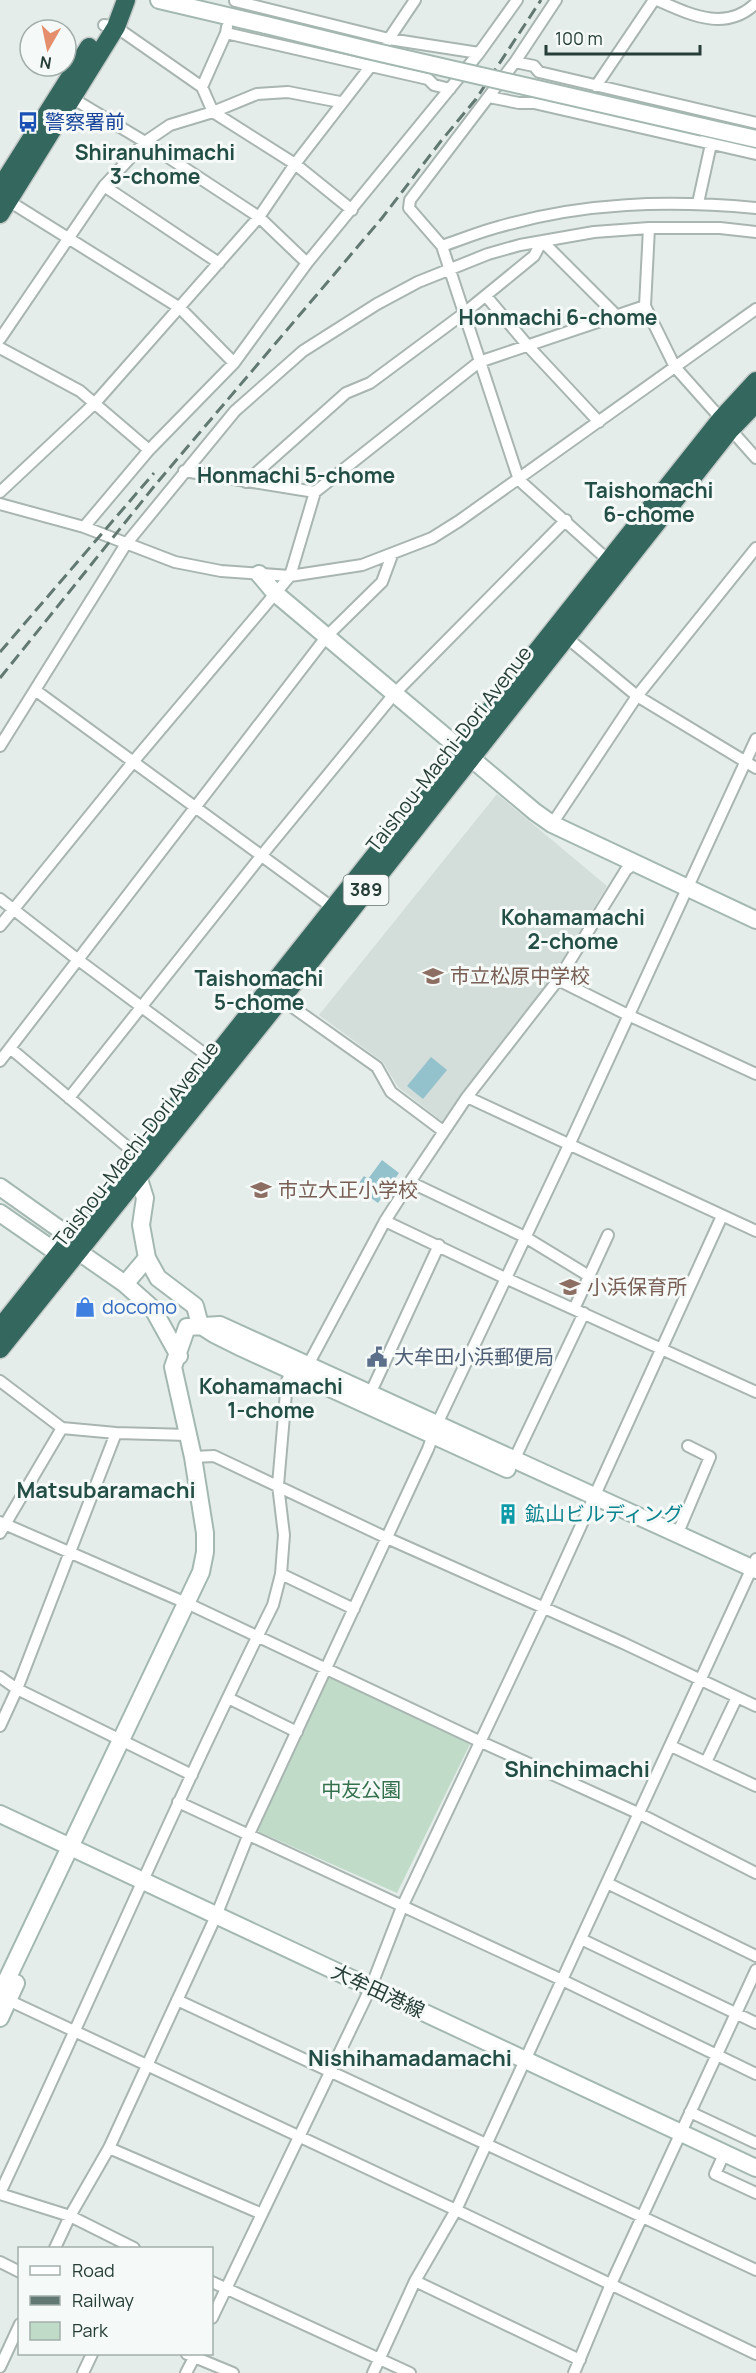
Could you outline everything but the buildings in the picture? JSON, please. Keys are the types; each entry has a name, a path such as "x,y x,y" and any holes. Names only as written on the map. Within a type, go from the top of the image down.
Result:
{"highway":[{"path":"2,199 124,0"},
{"name":"389","path":"726,424 756,381"},
{"name":"389","path":"726,424 756,403"},
{"name":"Taishou-Machi-Dori Avenue","path":"134,1166 275,994 465,752 608,560 726,424"},
{"name":"Taishou-Machi-Dori Avenue","path":"4,1328 75,1245 213,1060 275,994 333,908 566,637 726,424"},
{"name":"Taishou-Machi-Dori Avenue","path":"0,1349 4,1328 59,1254 75,1245"}],"street":[{"path":"159,0 478,53"},
{"path":"0,492 95,403 259,217 340,102 370,67 415,0"},
{"path":"84,527 149,450 234,363 307,263 450,89 517,0"},
{"path":"556,0 515,62 410,200 410,208 442,246 519,480 608,560"},
{"path":"596,86 656,0 698,18 719,19 737,16 756,3"},
{"path":"202,87 231,13"},
{"path":"231,13 266,25 372,51 756,139"},
{"path":"231,13 370,67 428,79 434,85 450,89"},
{"path":"110,26 202,87 213,112 296,164 352,210"},
{"path":"515,62 534,66 539,72 756,123"},
{"path":"0,339 104,186 145,142 170,125 213,112 256,94 288,92 340,102"},
{"path":"67,95 145,142 259,217 307,263"},
{"path":"489,97 519,104 534,102 756,154"},
{"path":"698,203 711,144"},
{"path":"104,186 219,263"},
{"path":"2,199 68,237 180,308 234,363"},
{"path":"442,246 498,226 577,209 631,204 698,203 756,208"},
{"path":"649,228 645,306 675,367 756,458"},
{"path":"0,746 126,544 235,411 303,351 377,304 448,269 488,254 594,232 649,228 720,228 756,232"},
{"path":"246,482 346,393 370,383 486,296 534,256 542,242"},
{"path":"542,242 616,315"},
{"path":"486,296 528,346 599,422"},
{"path":"0,926 133,762 290,576 315,492 479,363 645,306"},
{"path":"0,504 84,527 175,562 221,571 290,576 362,565 432,538 519,480 756,309"},
{"path":"0,348 80,391 149,450"},
{"path":"184,471 315,492"},
{"path":"69,1098 262,855 395,693 566,520"},
{"path":"552,824 638,696 756,548"},
{"path":"0,1061 327,636 382,582 392,555"},
{"path":"259,574 275,593 552,824 756,920"},
{"path":"566,637 638,696 756,768"},
{"path":"35,690 333,908"},
{"path":"55,2247 70,2216 109,2148 216,1916 248,1836 756,739"},
{"path":"132,2247 70,2216 0,2194 75,2033 141,1881 273,1605 281,1574 284,1535 278,1485 287,1381 300,1368 386,1221 443,1131 558,980 626,870 634,864"},
{"path":"0,899 213,1060"},
{"path":"558,980 756,1074"},
{"path":"275,994 377,1067 391,1092 443,1131"},
{"path":"10,1048 69,1098 134,1166 145,1198 141,1225 147,1258 158,1278 195,1306 200,1324 214,1335 370,1394 435,1430 514,1460 590,1501 677,1535 753,1572"},
{"path":"467,1097 756,1232"},
{"path":"410,1182 525,1237 589,1276"},
{"path":"0,1187 125,1284 153,1309 182,1363 205,1533 205,1552 201,1572 190,1604 4,1997 0,2018"},
{"path":"0,1213 59,1254"},
{"path":"213,2316 371,1987 402,1907 543,1609 590,1501 722,1216"},
{"path":"386,1221 505,1278 756,1392"},
{"path":"514,1460 579,1311 589,1276 608,1235"},
{"path":"370,1394 439,1245"},
{"path":"125,1284 147,1258"},
{"path":"196,1456 173,1367 176,1352 187,1327 200,1324"},
{"path":"300,1368 590,1501 753,1572"},
{"path":"0,1381 62,1428 116,1433 189,1435"},
{"path":"62,1428 2,1526 71,1552 190,1604 479,1741 640,1814 756,1872"},
{"path":"0,1726 17,1689 116,1433"},
{"path":"677,1535 710,1457 688,1446"},
{"path":"196,1456 214,1456 387,1538 756,1706"},
{"path":"373,2373 415,2281 456,2210 753,1572"},
{"path":"281,1574 354,1609"},
{"path":"0,1677 17,1689 192,1775"},
{"path":"706,1762 737,1697"},
{"path":"228,1698 297,1731"},
{"path":"671,1746 756,1786"},
{"path":"178,1802 562,1980 756,2074"},
{"name":"大牟田港線","path":"0,1814 756,2168"},
{"path":"608,1883 756,1956"},
{"path":"581,1939 756,2023"},
{"path":"574,2373 610,2284 756,1970"},
{"path":"4,1997 75,2033 456,2210 756,2354"},
{"path":"177,2000 756,2270"},
{"path":"690,2112 756,2143"},
{"path":"109,2148 262,2214"},
{"path":"725,2152 715,2174 756,2193"},
{"path":"0,2262 18,2271"},
{"path":"415,2281 580,2360"},
{"path":"213,2282 411,2373"},
{"path":"0,2367 4,2345 18,2327"},
{"path":"83,2373 92,2355"},
{"path":"186,2373 192,2355 233,2373"}],"shaded area":[{"path":"497,794 607,886 551,979 443,1122 398,1087 383,1062 319,1015"}],"green space":[{"name":"中友公園","path":"328,1676 470,1744 397,1893 255,1830"}],"water":[{"path":"431,1057 447,1070 423,1099 407,1086"},
{"path":"382,1160 399,1173 378,1203 356,1187 364,1176 368,1179"}],"railway":[{"path":"0,678 156,484 382,218 476,99 541,0"},
{"path":"0,652 154,473"}],"place":[{"name":"警察署前","path":"28,122"},
{"name":"市立松原中学校","path":"433,976"},
{"name":"市立大正小学校","path":"261,1190"},
{"name":"小浜保育所","path":"570,1287"},
{"name":"docomo","path":"85,1307"},
{"name":"大牟田小浜郵便局","path":"377,1357"},
{"name":"鉱山ビルディング","path":"508,1514"}],"district":[{"name":"Shiranuhimachi 3-chome","path":"155,165"},
{"name":"Honmachi 6-chome","path":"558,318"},
{"name":"Honmachi 5-chome","path":"296,476"},
{"name":"Taishomachi 6-chome","path":"649,503"},
{"name":"Kohamamachi 2-chome","path":"573,930"},
{"name":"Taishomachi 5-chome","path":"259,991"},
{"name":"Kohamamachi 1-chome","path":"271,1399"},
{"name":"Matsubaramachi","path":"106,1490"},
{"name":"Shinchimachi","path":"577,1769"},
{"name":"Nishihamadamachi","path":"410,2058"}]}
